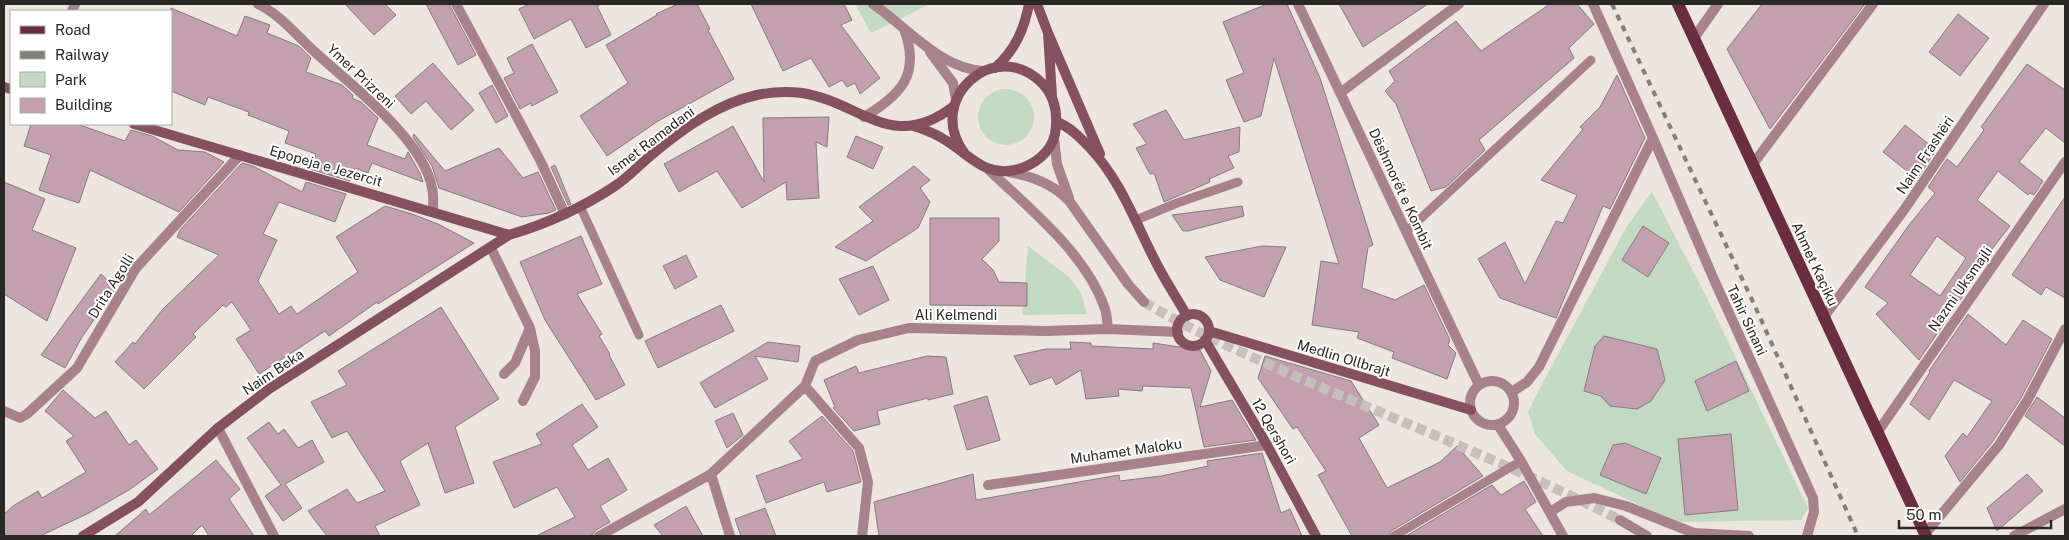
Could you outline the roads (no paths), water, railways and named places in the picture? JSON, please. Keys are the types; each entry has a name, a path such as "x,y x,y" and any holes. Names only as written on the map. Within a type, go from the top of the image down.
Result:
{"main road":[{"path":"995,68 1015,46 1023,30 1029,4"},
{"path":"1037,4 1103,162"},
{"name":"Ahmet Kaçiku","path":"1678,4 1926,535"},
{"path":"1048,33 1052,97 1056,108 1057,122 1054,138 1047,151 1036,161 1024,168 1009,172 989,170 976,164 960,148 953,132 955,102 963,87 972,78 984,71 1006,67 1028,73 1038,79 1052,97"},
{"name":"Ismet Ramadani","path":"509,235 534,227 580,206 616,185 656,151 703,118 731,103 757,95 780,92 803,93 828,101 864,117 896,126 913,126 931,121 955,102"},
{"path":"1057,122 1066,125 1079,137 1103,162 1113,176 1160,270 1187,316"},
{"name":"Epopeja e Jezercit","path":"137,125 509,235"},
{"name":"Ismet Ramadani","path":"913,126 939,136 965,154"},
{"name":"Naim Beka","path":"83,536 138,502 218,428 269,389 509,235"},
{"path":"1192,314 1202,317 1206,321 1207,335 1201,344 1191,346 1182,341 1178,332 1180,322 1187,316 1192,314"},
{"name":"Medlin Ollbrajt","path":"1207,335 1470,410"},
{"name":"12 Qershori","path":"1207,335 1316,536"}],"street":[{"name":"Ymer Prizreni","path":"258,4 272,11 316,53 374,102 405,139 425,168 432,188 433,212"},
{"path":"456,4 540,160 565,214"},
{"path":"873,4 922,43 957,65 970,70 984,71"},
{"name":"Dëshmorët e Kombit","path":"1298,4 1479,385"},
{"path":"1340,93 1459,4"},
{"name":"Tahir Sinani","path":"1593,4 1715,282 1814,498 1814,512 1807,536"},
{"path":"1694,38 1718,4"},
{"path":"1753,164 1873,4"},
{"name":"Naim Frashëri","path":"1823,318 1904,210 2044,4"},
{"path":"864,117 887,103 898,93 906,80 910,54 909,42 904,28"},
{"path":"922,43 953,83 955,102"},
{"path":"1054,138 1057,164 1070,202"},
{"path":"1512,392 1527,382 1539,367 1653,138"},
{"name":"Drita Agolli","path":"4,411 20,418 27,414 77,368 136,268 240,155"},
{"name":"Nazmi Uksmajli","path":"1877,433 2065,162"},
{"path":"989,170 1032,210 1082,267 1096,288 1105,308 1108,329"},
{"path":"1009,172 1027,175 1060,191 1070,202 1128,284 1144,302"},
{"path":"491,248 530,328 535,350 535,377 523,401"},
{"path":"504,374 515,363 530,328"},
{"name":"Ali Kelmendi","path":"599,536 711,474 805,386 815,361 858,340 909,328 1045,331 1108,329 1178,332"},
{"path":"1926,535 1999,445 2027,401 2065,329"},
{"path":"1486,382 1500,383 1512,392 1513,412 1507,420 1498,425 1490,426 1481,423 1470,410 1471,396 1479,385 1486,382"},
{"path":"805,386 859,448 868,482 862,536"},
{"path":"1498,425 1522,461 1563,536"},
{"path":"218,428 274,536"},
{"name":"Muhamet Maloku","path":"988,484 1267,445"},
{"path":"711,474 730,536"},
{"path":"1550,512 1566,502 1594,498 1626,506 1694,534 1749,536"},
{"path":"2014,536 2065,509"},
{"path":"1620,520 1647,536"}],"lane":[{"path":"1406,232 1591,60"},
{"path":"1136,220 1177,203 1238,182"},
{"path":"580,206 639,335"},
{"path":"1394,536 1522,461"}],"tunnel":[{"path":"1144,302 1188,327 1233,348 1511,468 1620,520"}],"railway":[{"path":"1612,4 1754,304 1858,536"}]}
